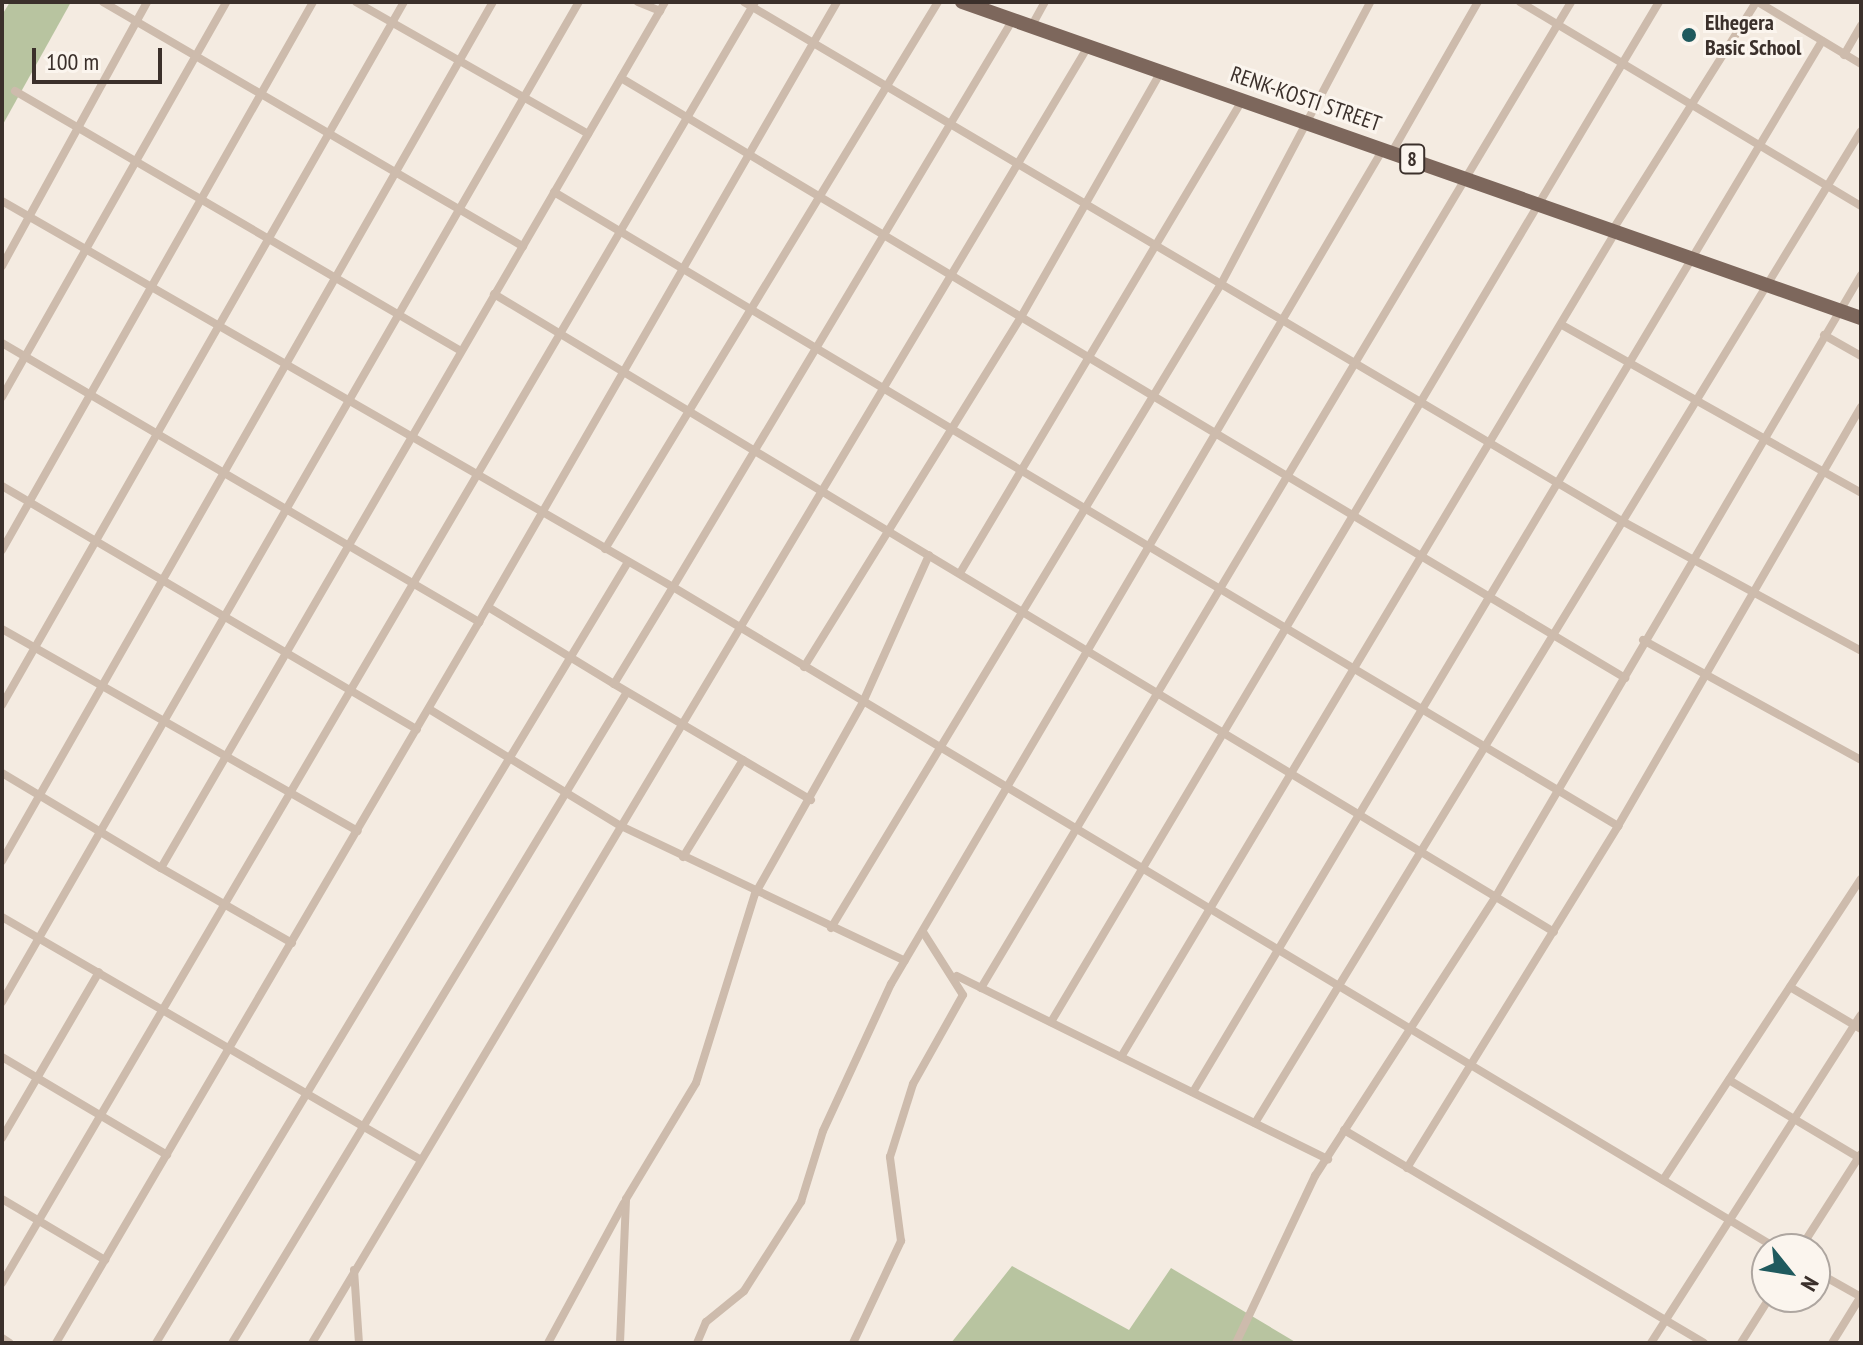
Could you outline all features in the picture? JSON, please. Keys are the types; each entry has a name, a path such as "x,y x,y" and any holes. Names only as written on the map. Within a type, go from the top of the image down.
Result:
{"main road":[{"name":"RENK-KOSTI STREET","path":"962,2 1861,318"}],"street":[{"path":"103,2 523,246"},
{"path":"2,266 147,2"},
{"path":"2,397 226,2"},
{"path":"2,550 313,2"},
{"path":"356,2 588,134"},
{"path":"2,705 404,2"},
{"path":"2,861 493,2"},
{"path":"2,1002 350,405 579,2"},
{"path":"638,2 660,11"},
{"path":"161,868 665,2"},
{"path":"56,1343 358,831 837,2"},
{"path":"605,549 938,2"},
{"path":"1031,27 1045,2"},
{"path":"831,928 1221,284 1370,2"},
{"path":"697,1343 706,1322 744,1291 801,1202 823,1131 905,961 1478,2"},
{"path":"1520,2 1861,206"},
{"path":"981,988 1571,2"},
{"path":"1051,1022 1659,2"},
{"path":"1121,1057 1562,325 1613,232 1757,2 1861,64"},
{"path":"1772,11 1778,2"},
{"path":"2,1283 750,4 1622,521 1691,555 1861,651"},
{"path":"614,684 952,126 1012,21"},
{"path":"1844,55 1861,26"},
{"path":"1193,1092 1279,953 1488,596 1630,365 1757,143 1822,41"},
{"path":"312,1343 621,826 890,388 1087,48"},
{"path":"804,667 1021,317 1160,73"},
{"path":"621,78 1625,678"},
{"path":"15,91 461,351"},
{"path":"960,573 1244,99"},
{"path":"1255,1123 1861,131"},
{"path":"554,192 890,388 1618,826"},
{"path":"2,201 350,405 673,587 1336,988 1751,1234"},
{"path":"1236,1343 1344,1130 1496,896 1625,678 1691,555 1861,275"},
{"path":"494,294 1554,932"},
{"path":"1562,325 1695,403 1762,435 1861,493"},
{"path":"1824,335 1861,356"},
{"path":"2,343 479,622"},
{"path":"1407,1168 1618,826 1752,590 1861,407"},
{"path":"2,486 417,729"},
{"path":"548,1343 705,1063 755,894 811,800 863,702 929,555"},
{"path":"156,1343 628,562"},
{"path":"488,607 811,800"},
{"path":"2,629 164,724 358,831"},
{"path":"1643,640 1861,760"},
{"path":"232,1343 627,692"},
{"path":"429,709 621,826 755,894 905,961"},
{"path":"683,857 743,760"},
{"path":"2,773 292,943"},
{"path":"1663,1180 1790,987 1858,891 1861,879"},
{"path":"2,917 231,1047 421,1160"},
{"path":"853,1343 901,1241 890,1157 913,1084 963,995 957,976 923,932"},
{"path":"2,1138 99,972"},
{"path":"957,976 1328,1159"},
{"path":"1790,987 1858,1027"},
{"path":"1651,1343 1794,1119 1858,1027 1861,1015"},
{"path":"2,1057 167,1155"},
{"path":"1729,1080 1860,1157 1810,1233"},
{"path":"1344,1130 1704,1343"},
{"path":"2,1199 105,1260"},
{"path":"620,1343 626,1199"},
{"path":"354,1269 359,1343"},
{"path":"1831,1280 1861,1297 1832,1343"},
{"path":"1741,1343 1760,1313"},
{"path":"2,1338 10,1343"}],"green space":[{"path":"10,2 71,2 2,126 2,15"},
{"path":"1012,1266 1129,1330 1171,1268 1297,1343 951,1343"}],"place":[{"name":"Elhegera Basic School","path":"1689,35"}]}
